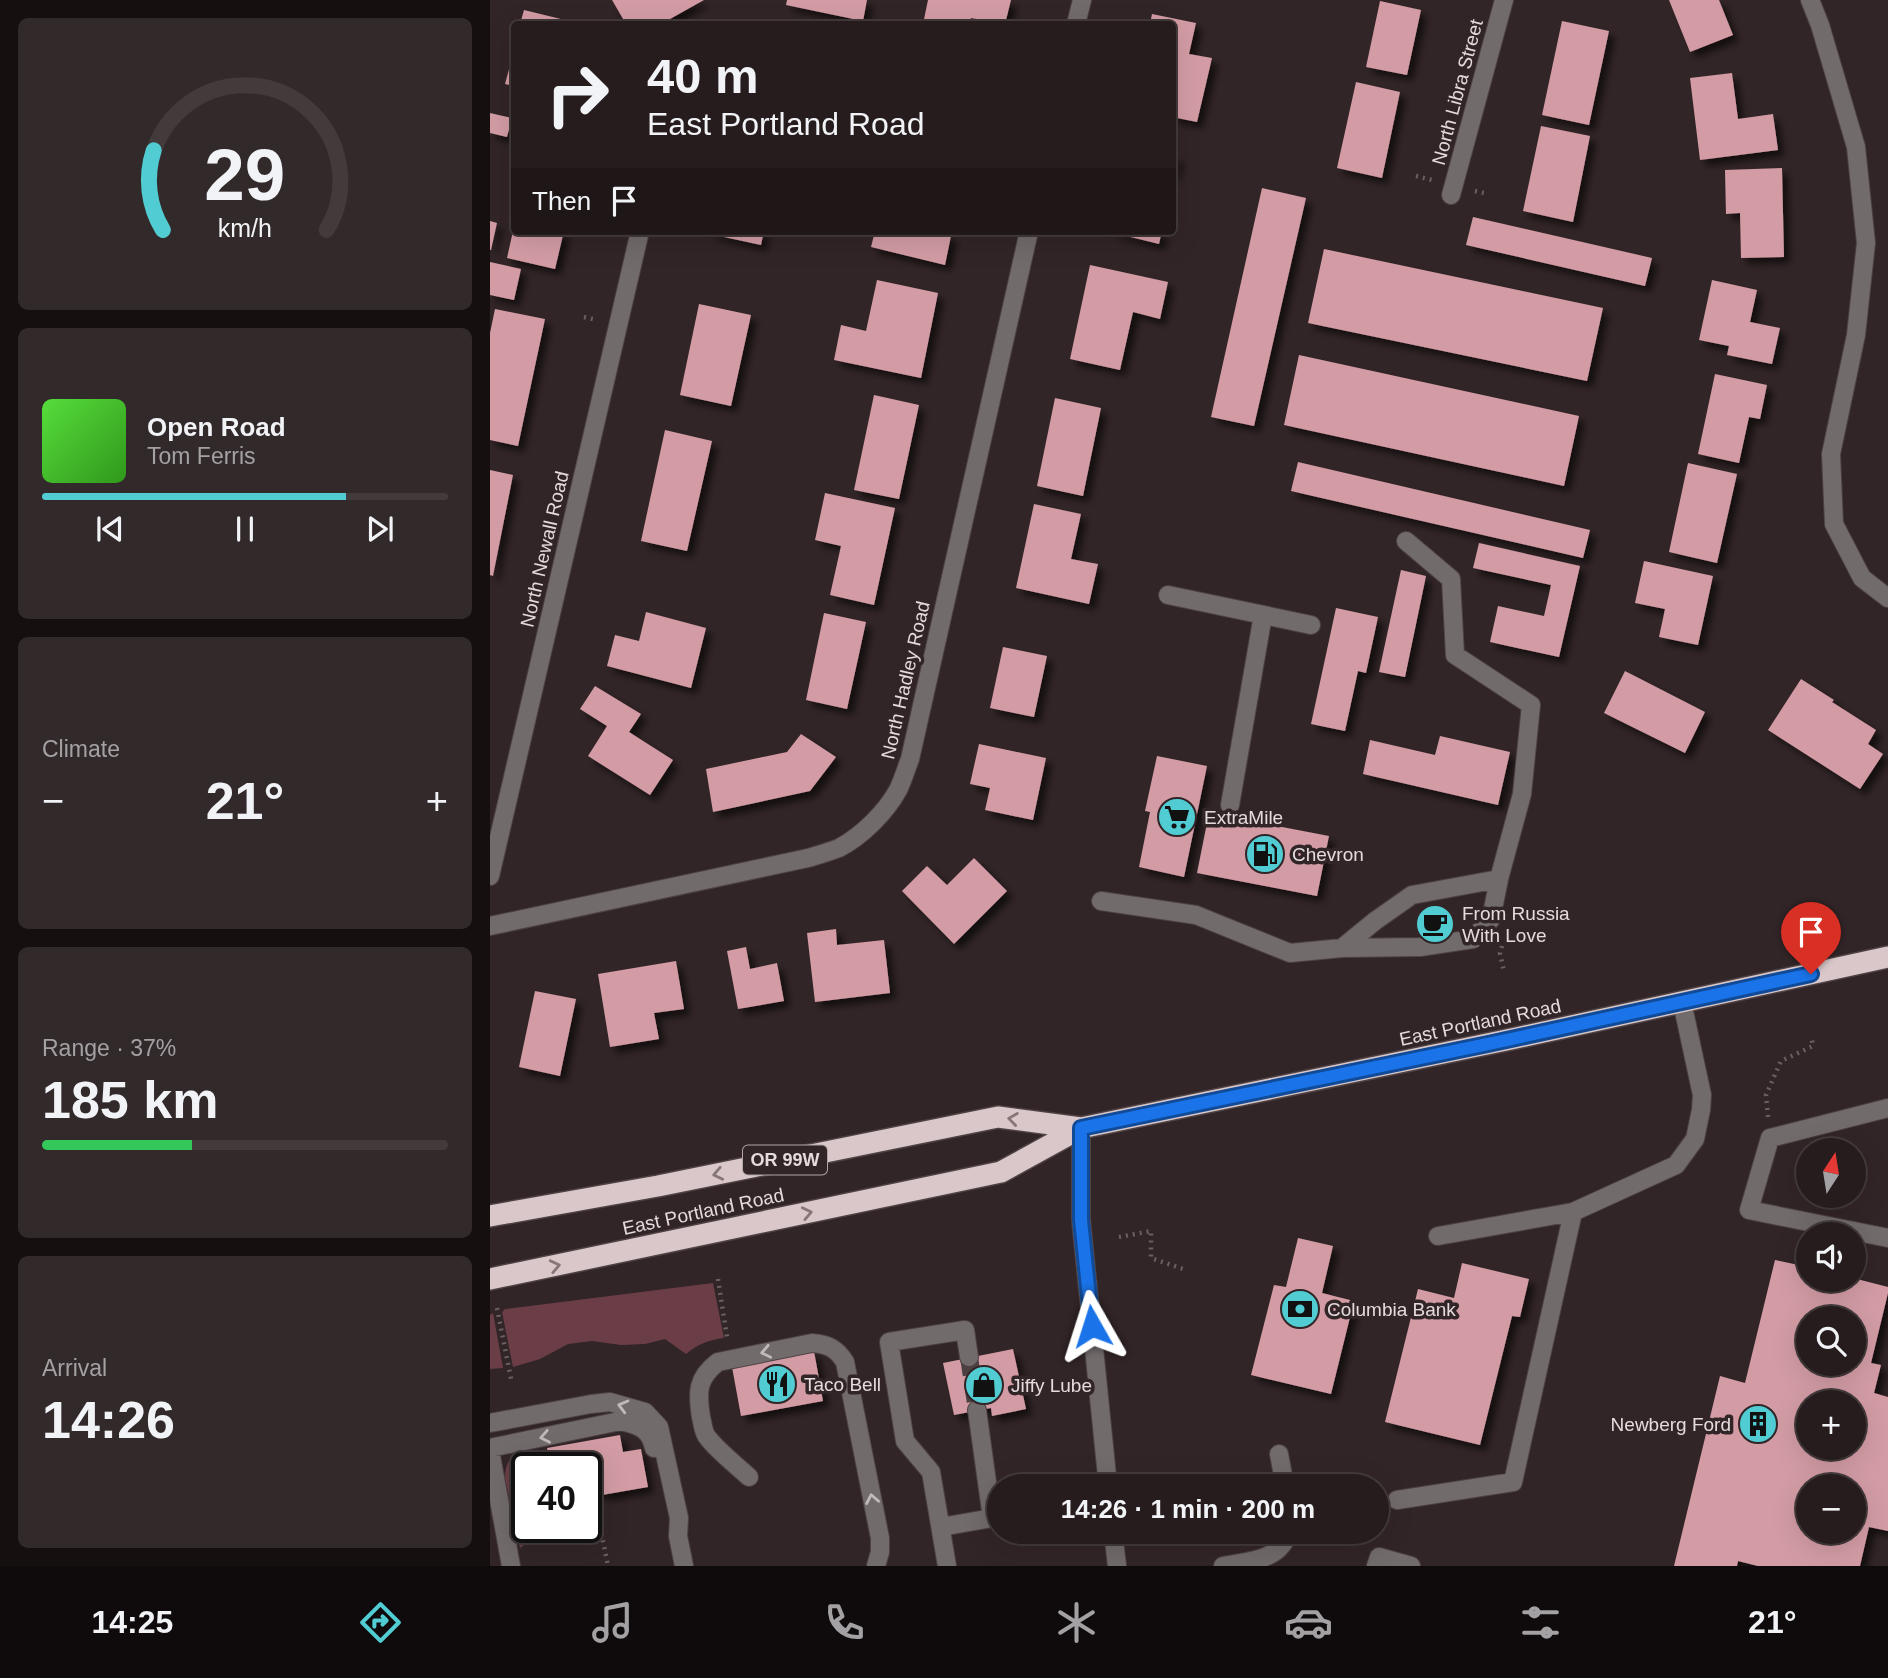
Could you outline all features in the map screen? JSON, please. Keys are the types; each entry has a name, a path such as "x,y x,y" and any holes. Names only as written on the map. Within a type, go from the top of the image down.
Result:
{"highway":[{"name":"East Portland Road","path":"490,1279 1002,1172 1081,1128 1888,957"},
{"name":"East Portland Road","path":"490,1216 658,1186 998,1117 1081,1128"}],"street":[{"path":"1077,21 1082,0"},
{"name":"North Libra Street","path":"1451,195 1504,0"},
{"path":"1810,0 1856,147 1866,243 1856,335 1831,454 1834,524 1862,578 1888,598"},
{"name":"North Newall Road","path":"490,876 639,235"},
{"name":"North Hadley Road","path":"490,926 808,858 839,848 873,822 886,807 898,790 910,759 1028,235"},
{"path":"1101,901 1196,915 1290,953 1342,948 1420,947 1473,939 1491,919 1522,794 1531,705 1455,655 1451,579 1406,541"},
{"path":"1168,595 1311,625"},
{"path":"1230,805 1263,615"},
{"path":"1342,948 1412,894 1499,879"},
{"path":"1438,1236 1573,1212 1676,1165 1695,1139 1702,1095 1682,1002"},
{"path":"1888,1108 1770,1138 1749,1210 1888,1238"},
{"path":"1081,1128 1081,1220 1107,1474"},
{"path":"1397,1500 1513,1482 1573,1212"},
{"path":"947,1566 931,1472 905,1441 889,1342 965,1330 969,1357"},
{"path":"749,1477 705,1436 698,1391 708,1370 718,1362 812,1343 832,1347 845,1362 880,1538 876,1566"},
{"path":"490,1423 610,1402 645,1412 659,1427 679,1518 678,1536 684,1566"},
{"path":"940,1527 992,1518 977,1410"},
{"path":"511,1566 490,1449 620,1421 645,1430 652,1438 670,1520 678,1536"},
{"path":"1279,1454 1283,1474"},
{"path":"1114,1544 1116,1566"},
{"path":"1223,1566 1272,1556 1283,1544"},
{"path":"1376,1566 1379,1557 1411,1566"}],"path":[{"path":"1770,1138 1766,1096 1781,1061 1813,1046 1812,1040"},
{"path":"1119,1237 1151,1231 1151,1258 1186,1270"},
{"path":"718,1279 728,1340"},
{"path":"497,1308 511,1379"},
{"path":"602,1536 608,1566"}],"shaded area":[{"path":"713,1283 724,1338 704,1343 686,1354 665,1339 645,1344 621,1345 592,1341 568,1344 540,1359 513,1367 502,1312 505,1309"},
{"path":"493,1313 503,1368 490,1369 490,1315"},
{"path":"511,1457 511,1506 505,1478"}],"building":[{"path":"612,0 704,0 666,21 624,21"},
{"path":"787,0 867,0 863,21 786,5"},
{"path":"928,0 1011,0 1006,21 971,18 970,21 924,21"},
{"path":"1669,0 1719,0 1733,35 1690,52"},
{"path":"1380,1 1421,10 1407,75 1366,67"},
{"path":"524,10 565,20 565,21 521,21"},
{"path":"1152,14 1196,23 1189,54 1212,58 1197,122 1176,118 1176,21 1151,21"},
{"path":"1562,21 1609,31 1589,125 1542,115"},
{"path":"511,62 511,85 505,84"},
{"path":"1732,73 1738,119 1773,114 1778,150 1700,160 1690,78"},
{"path":"1356,82 1400,92 1382,178 1337,168"},
{"path":"490,113 511,118 507,137 490,133"},
{"path":"1541,126 1590,136 1573,222 1523,211"},
{"path":"1782,168 1784,257 1741,258 1740,213 1726,214 1725,170"},
{"path":"1262,188 1306,198 1254,426 1211,417"},
{"path":"1473,217 1652,258 1645,286 1466,245"},
{"path":"490,221 497,223 491,250 490,250"},
{"path":"512,235 563,235 555,269 507,258"},
{"path":"715,235 763,235 761,245"},
{"path":"874,235 951,236 945,265 871,247"},
{"path":"1122,235 1161,235 1159,244"},
{"path":"1324,249 1603,308 1587,381 1308,323"},
{"path":"490,262 521,269 514,300 490,295"},
{"path":"1090,265 1168,282 1160,319 1133,312 1120,370 1070,359"},
{"path":"877,280 938,293 921,378 834,360 841,325 866,331"},
{"path":"1712,280 1757,290 1750,322 1780,328 1772,364 1727,355 1729,346 1699,340"},
{"path":"699,304 751,315 731,406 680,395"},
{"path":"495,309 545,319 518,446 490,440 490,333"},
{"path":"1299,355 1579,416 1564,486 1284,425"},
{"path":"1715,374 1767,385 1760,419 1749,417 1739,463 1698,454"},
{"path":"874,395 919,405 899,499 854,490"},
{"path":"1055,398 1101,408 1083,496 1037,486"},
{"path":"665,430 712,441 687,551 641,541"},
{"path":"1298,462 1590,530 1583,558 1291,491"},
{"path":"1688,463 1737,474 1717,563 1669,552"},
{"path":"490,470 513,475 493,576 490,575"},
{"path":"825,493 895,508 874,605 830,595 841,546 815,540"},
{"path":"1034,504 1081,514 1071,559 1098,564 1089,604 1016,588"},
{"path":"1479,543 1580,566 1559,657 1490,642 1498,606 1544,616 1551,585 1473,568"},
{"path":"1644,561 1713,576 1698,645 1659,637 1665,609 1635,603"},
{"path":"1401,570 1426,576 1405,677 1379,672"},
{"path":"1336,608 1378,617 1366,673 1358,671 1345,731 1311,724"},
{"path":"646,612 706,628 691,688 607,666 615,635 639,641"},
{"path":"824,613 866,622 847,709 806,700"},
{"path":"1003,647 1047,656 1034,717 990,708"},
{"path":"1625,671 1705,712 1685,753 1604,713"},
{"path":"1801,679 1876,730 1868,744 1883,754 1860,789 1768,730"},
{"path":"595,686 641,714 629,732 673,760 650,795 588,756 607,726 580,709"},
{"path":"801,734 836,757 810,791 713,812 706,769 787,752"},
{"path":"1440,736 1510,752 1498,805 1363,774 1370,740 1435,755"},
{"path":"979,744 1046,758 1033,820 985,810 990,788 970,784"},
{"path":"1157,756 1207,766 1184,877 1139,867 1150,812 1145,811"},
{"path":"1209,813 1329,836 1317,896 1197,873"},
{"path":"974,858 1007,891 954,944 902,891 927,866 947,885"},
{"path":"836,929 837,945 884,940 890,993 815,1002 807,933"},
{"path":"746,947 750,969 777,963 784,1001 738,1009 727,951"},
{"path":"676,961 684,1009 654,1013 659,1039 610,1047 598,974"},
{"path":"535,991 576,999 560,1076 519,1067"},
{"path":"1298,1238 1333,1246 1322,1293 1354,1301 1331,1394 1251,1375 1274,1285 1286,1287"},
{"name":"Newberg Ford","path":"1775,1260 1796,1264 1796,1292 1866,1292 1866,1281 1888,1287 1871,1363 1881,1365 1874,1393 1888,1397 1888,1531 1869,1527 1866,1540 1866,1474 1796,1474 1796,1544 1865,1544 1860,1566 1758,1566 1738,1561 1737,1566 1674,1566 1720,1376 1745,1383"},
{"path":"1462,1263 1529,1279 1520,1317 1512,1316 1480,1445 1385,1422 1418,1289 1454,1298"},
{"name":"Jiffy Lube","path":"1013,1349 1026,1409 992,1416 991,1408 954,1415 943,1363"},
{"name":"Taco Bell","path":"814,1351 823,1401 741,1416 732,1367"},
{"path":"620,1435 623,1452 641,1449 648,1487 602,1495 602,1452 548,1452 547,1448"}],"tunnel":[{"path":"969,1357 977,1410"}],"place":[{"name":"ExtraMile","path":"1177,817"},
{"name":"Chevron","path":"1265,854"},
{"name":"From Russia With Love","path":"1435,924"},
{"name":"Columbia Bank","path":"1300,1309"},
{"name":"Taco Bell","path":"777,1384"},
{"name":"Jiffy Lube","path":"984,1385"},
{"name":"Newberg Ford","path":"1758,1424"}],"route":[{"path":"1092,1326 1081,1220 1081,1128 1811,974"}]}
